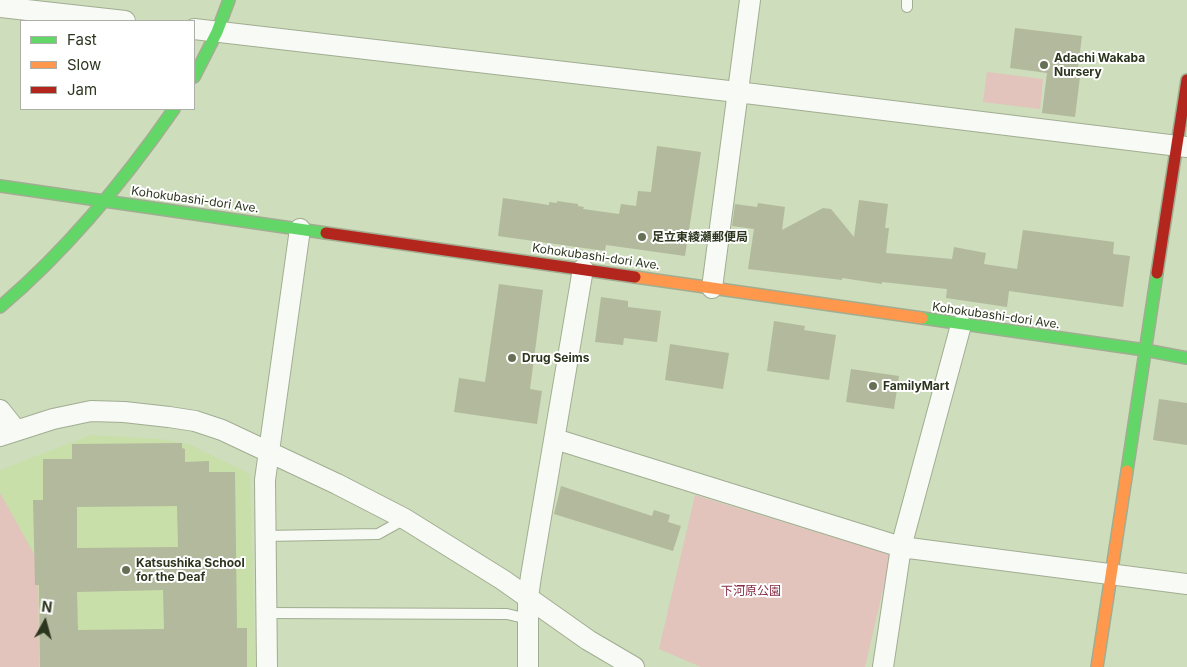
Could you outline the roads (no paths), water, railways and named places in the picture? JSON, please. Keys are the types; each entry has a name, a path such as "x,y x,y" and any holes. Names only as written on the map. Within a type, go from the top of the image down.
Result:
{"main road":[{"path":"195,75 217,32 229,0"},
{"path":"1097,667 1146,350 1182,146 1187,80"},
{"path":"0,307 40,270 105,201 155,138 173,110"},
{"name":"Kohokubashi-dori Ave.","path":"0,186 1146,350 1187,358"}],"street":[{"path":"712,288 750,0"},
{"path":"0,6 118,20"},
{"path":"195,29 1182,146"},
{"path":"266,667 264,480 300,229"},
{"path":"528,667 528,598 583,269"},
{"path":"883,667 901,547 961,325"},
{"path":"0,410 8,433 53,419 91,411 124,412 195,421 222,430 338,484 405,519 453,547 588,640 634,667"},
{"path":"555,439 901,547 1187,584"}],"lane":[{"path":"265,536 378,534 405,519"},
{"path":"266,612 507,614 528,619"}],"place":[{"name":"Adachi Wakaba Nursery","path":"1044,65"},
{"name":"足立東綾瀬郵便局","path":"642,237"},
{"name":"Drug Seims","path":"512,358"},
{"name":"FamilyMart","path":"873,386"},
{"name":"Katsushika School for the Deaf","path":"126,570"}],"park label":[{"name":"下河原公園","path":"751,591"}]}
